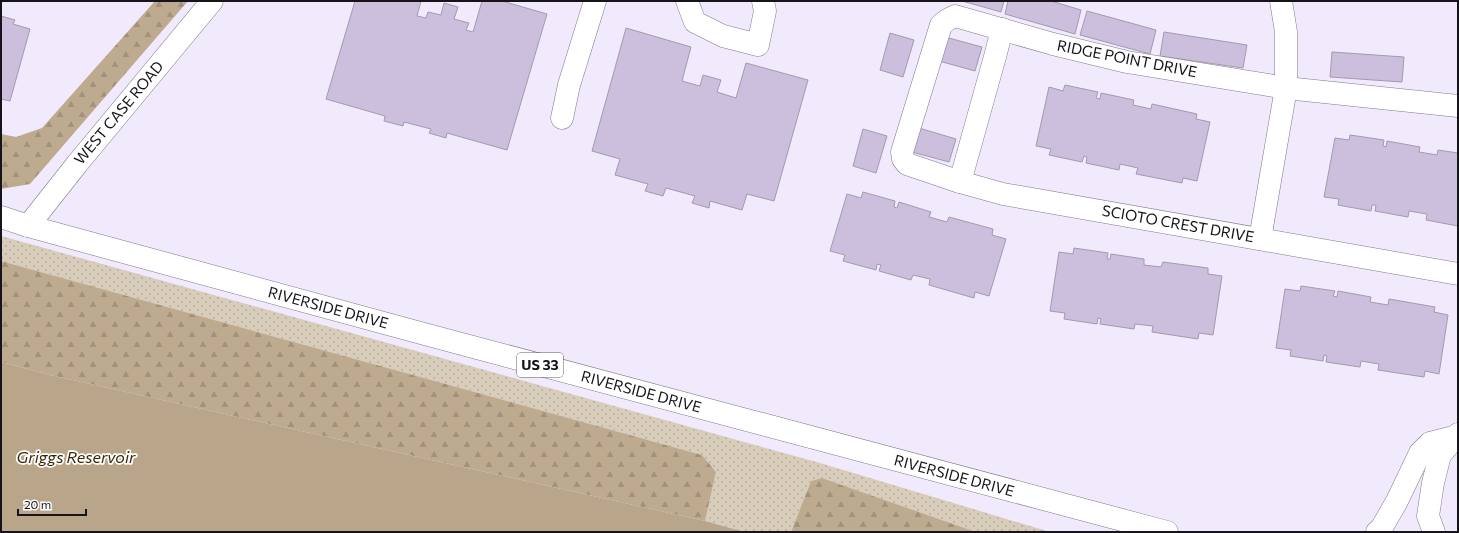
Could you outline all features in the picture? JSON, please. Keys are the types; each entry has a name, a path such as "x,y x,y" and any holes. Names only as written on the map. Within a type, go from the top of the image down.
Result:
{"street":[{"name":"WEST CASE ROAD","path":"28,226 77,164 212,1"},
{"path":"562,118 569,85 595,1"},
{"path":"687,1 695,22 723,36 758,45 765,11 764,1"},
{"path":"1260,238 1286,88 1286,32 1281,1"},
{"name":"RIDGE POINT DRIVE","path":"903,159 902,152 942,25 946,20 955,16 1053,44 1127,62 1286,88 1458,106"},
{"path":"960,182 1002,29"},
{"name":"SCIOTO CREST DRIVE","path":"903,159 907,164 960,182 1003,194 1458,274"},
{"name":"RIVERSIDE DRIVE","path":"1,217 28,226 417,332 1167,532"},
{"path":"1377,532 1381,529 1397,501 1420,453 1430,443 1456,436"},
{"path":"1434,532 1428,516 1433,483 1440,455 1456,436"}],"shaded area":[{"path":"1,236 820,463 1050,532 976,532 822,478 811,481 791,532 745,532 705,521 716,472 702,455 1,261"}],"green space":[{"path":"155,1 188,1 30,184 1,189 1,134 16,137 42,128"},
{"path":"1,261 702,455 716,472 705,521 50,375 1,362"},
{"path":"822,478 976,532 791,532 811,481"}],"water":[{"name":"Griggs Reservoir","path":"1,362 50,375 705,521 745,532 1,532"}],"building":[{"path":"355,1 421,1 417,16 426,18 428,12 441,15 444,3 458,7 454,19 469,23 466,30 473,32 482,1 502,1 547,14 507,150 447,133 446,138 429,133 431,129 404,122 403,126 384,121 385,116 326,99"},
{"path":"962,1 1004,1 1001,12"},
{"path":"1008,1 1051,1 1081,10 1075,34 1005,14"},
{"path":"1087,11 1156,30 1150,54 1080,35"},
{"path":"1,16 15,20 13,24 30,29 10,101 1,99"},
{"path":"626,28 691,47 682,81 700,86 703,75 721,80 717,92 736,98 746,63 808,80 774,201 747,194 742,210 710,201 709,208 692,203 695,196 666,188 663,196 645,191 648,184 615,175 620,159 592,151"},
{"path":"1164,32 1247,45 1243,68 1160,56"},
{"path":"890,33 914,40 903,77 880,70"},
{"path":"945,37 982,47 975,71 939,61"},
{"path":"1332,52 1404,57 1402,82 1330,77"},
{"path":"1065,85 1098,92 1096,98 1100,99 1101,93 1134,100 1133,105 1151,109 1152,104 1197,114 1196,119 1210,122 1197,181 1183,178 1182,183 1136,174 1138,168 1120,164 1119,170 1086,163 1087,157 1084,156 1082,162 1049,155 1051,149 1036,146 1049,87 1063,91"},
{"path":"919,128 956,139 949,162 912,152"},
{"path":"863,129 887,136 876,173 853,166"},
{"path":"1350,135 1384,140 1383,146 1386,147 1387,141 1420,147 1419,152 1437,155 1438,150 1458,153 1458,226 1426,220 1427,214 1409,211 1408,217 1375,211 1376,205 1372,205 1371,211 1338,205 1339,199 1324,197 1335,138 1349,140"},
{"path":"863,192 895,201 894,207 897,208 899,202 931,212 929,217 947,222 949,217 993,229 992,235 1006,239 989,296 975,292 974,298 929,285 930,279 913,275 911,280 879,271 881,265 877,264 876,270 843,261 845,255 830,251 847,194 861,198"},
{"path":"1074,248 1108,253 1107,259 1110,259 1111,254 1144,259 1144,265 1161,267 1163,262 1208,268 1208,274 1222,276 1213,335 1199,333 1198,339 1152,332 1153,326 1135,324 1134,329 1100,324 1101,319 1098,318 1097,324 1064,319 1065,313 1050,311 1059,252 1073,254"},
{"path":"1301,286 1335,291 1333,296 1337,297 1338,291 1371,297 1370,302 1388,305 1389,299 1435,307 1434,312 1448,315 1439,374 1425,371 1424,377 1378,370 1379,364 1361,361 1360,367 1326,362 1327,356 1324,355 1323,361 1290,356 1291,350 1276,348 1285,289 1300,291"}]}
